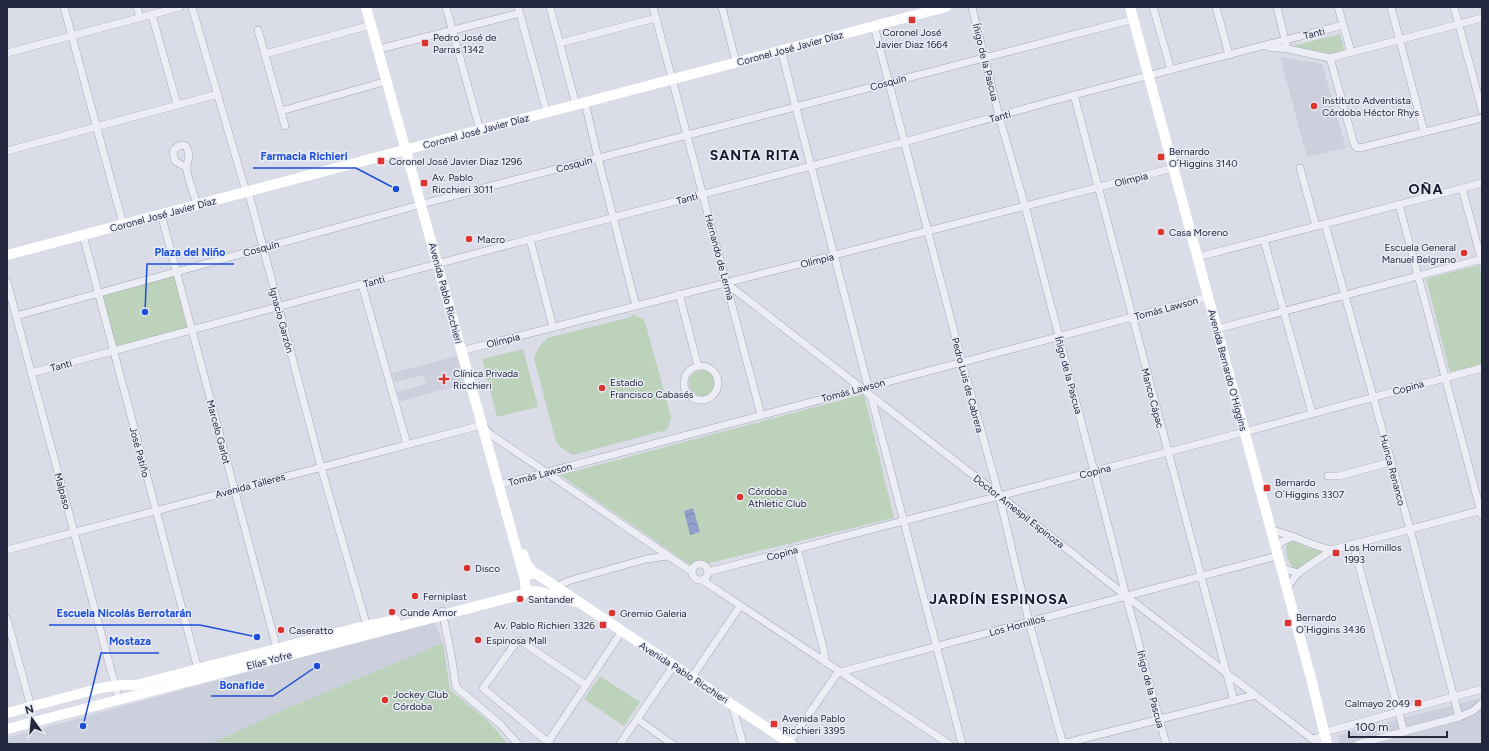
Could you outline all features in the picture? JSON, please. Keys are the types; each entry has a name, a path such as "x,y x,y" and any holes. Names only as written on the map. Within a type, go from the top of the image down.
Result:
{"main road":[{"name":"Avenida Pablo Ricchieri","path":"366,7 386,81 408,149"},
{"name":"Avenida Pablo Ricchieri","path":"371,7 423,204 464,350 490,434 524,581"},
{"name":"Coronel José Javier Díaz","path":"7,255 874,26 928,9 946,7"},
{"name":"Avenida Bernardo O'Higgins","path":"1130,7 1245,432 1327,744"},
{"name":"Avenida Pablo Ricchieri","path":"464,350 482,425 526,563 538,576 557,587 577,602 790,743"},
{"path":"528,575 538,576 542,587 534,592 526,589 524,581 528,575"},
{"name":"Elías Yofre","path":"442,612 516,590 524,581"},
{"name":"Avenida Pablo Ricchieri","path":"534,592 577,602"},
{"name":"Elías Yofre","path":"7,713 115,686 136,685 277,649 534,592"},
{"name":"Elías Yofre","path":"7,729 119,700 368,630"},
{"name":"Avenida Bernardo O'Higgins","path":"1325,732 1332,744"}],"street":[{"path":"64,7 123,224"},
{"path":"137,7 140,18"},
{"path":"7,53 180,7"},
{"name":"Ignacio Garzón","path":"192,7 244,185 248,191 321,467 368,630"},
{"path":"446,7 480,130"},
{"path":"550,7 560,43 598,158 636,306"},
{"name":"Hernando de Lerma","path":"653,7 761,415"},
{"path":"722,7 736,62"},
{"name":"Íñigo de la Pascua","path":"972,7 999,116 1059,336 1166,744"},
{"path":"1153,7 1171,70"},
{"path":"1216,7 1229,55"},
{"path":"1277,7 1288,49"},
{"path":"1338,7 1351,52"},
{"path":"1391,7 1424,132"},
{"path":"1454,7 1482,110"},
{"path":"383,48 453,30 519,10 547,113"},
{"path":"152,15 177,104"},
{"path":"560,43 656,18"},
{"path":"1261,46 1288,49 1330,58 1482,18"},
{"name":"Cosquín","path":"16,316 423,204 1134,19"},
{"path":"265,54 371,25"},
{"name":"Pedro Luis de Cabrera","path":"874,26 927,231 999,495 1029,622 1063,744"},
{"name":"Tanti","path":"31,373 530,239 904,142 1074,95 1344,26"},
{"path":"258,30 285,126"},
{"path":"781,50 835,255 865,387"},
{"path":"1330,58 1356,148 1482,118"},
{"path":"281,111 386,81"},
{"path":"7,151 218,94"},
{"name":"Manco Cápac","path":"1074,95 1234,701"},
{"path":"187,168 197,205"},
{"name":"Olimpia","path":"464,350 1173,168"},
{"path":"1300,168 1316,226"},
{"path":"1198,257 1482,182"},
{"path":"1217,329 1482,260 1462,188"},
{"path":"1286,589 1298,573 1332,550 1410,529 1482,512 1399,204"},
{"name":"Marcelo Garlot","path":"161,214 277,649"},
{"name":"Huinca Renanco","path":"1325,224 1410,529 1459,717"},
{"name":"José Patiño","path":"83,235 198,669"},
{"path":"530,239 553,327"},
{"path":"1264,240 1312,413"},
{"name":"Malpaso","path":"7,282 119,700"},
{"name":"Doctor Amespil Espinoza","path":"726,283 865,387 871,396 1126,596 1319,744"},
{"path":"362,285 407,444"},
{"path":"679,294 698,366"},
{"name":"Tomás Lawson","path":"501,484 1208,297"},
{"path":"698,366 709,367 717,374 718,379 717,390 714,394 704,400 693,398 685,389 685,377 688,372 698,366"},
{"name":"Copina","path":"708,572 1245,432 1482,368"},
{"path":"871,396 962,744"},
{"path":"482,425 490,434 692,572 695,579 702,580 949,744"},
{"name":"Avenida Talleres","path":"7,550 234,489 482,425"},
{"path":"1328,476 1339,476 1391,462"},
{"path":"1271,530 1292,536 1318,547 1332,550"},
{"name":"Los Hornillos","path":"840,672 1200,576 1277,553 1281,542 1292,536"},
{"path":"1353,544 1404,732"},
{"path":"646,559 650,557 656,548"},
{"path":"797,548 824,651 825,662"},
{"path":"557,587 568,581 646,559 668,556"},
{"path":"692,572 695,565 705,565 708,572 706,577 702,580"},
{"path":"1281,568 1298,573"},
{"path":"692,677 740,606"},
{"path":"442,612 456,687 500,724 518,744"},
{"path":"7,619 31,707"},
{"path":"586,685 522,642 517,641 483,688 549,743 622,631"},
{"path":"620,744 674,665"},
{"path":"790,743 836,675 840,672"},
{"path":"1312,739 1319,737 1325,732 1482,689"},
{"path":"1063,744 1254,695"},
{"path":"1358,744 1459,717 1474,710 1482,702"},
{"path":"732,704 743,744"},
{"path":"637,719 672,744"}],"shaded area":[{"name":"Instituto Adventista Córdoba Héctor Rhys","path":"1280,57 1322,64 1346,148 1307,157"},
{"name":"Clínica Privada Ricchieri","path":"457,356 464,384 400,401 397,392 426,384 423,375 395,382 392,373"},
{"path":"434,621 443,643 283,710 210,744 7,744 7,738"},
{"path":"1482,698 1482,744 1340,744 1338,735"}],"green space":[{"path":"1340,34 1344,51 1332,54 1293,46"},
{"path":"1479,265 1482,276 1482,364 1450,372 1426,279"},
{"path":"177,272 192,330 114,351 99,294"},
{"name":"Estadio Francisco Cabasés","path":"632,314 643,319 646,325 671,417 669,426 664,432 662,431 573,455 563,449 556,442 534,358 538,348 547,338 631,317"},
{"path":"523,349 538,407 497,417 482,359"},
{"path":"702,370 711,374 715,383 711,392 702,396 693,392 689,383 693,374"},
{"name":"Córdoba Athletic Club","path":"864,394 894,518 693,567 560,475"},
{"path":"1290,541 1294,541 1308,548 1325,551 1297,570 1291,565 1287,557 1286,548"},
{"name":"Jockey Club Córdoba","path":"443,643 450,690 487,720 508,744 210,744 283,710"},
{"path":"600,676 640,702 624,726 584,699"}],"water":[{"path":"693,508 700,532 690,535 684,511"}],"place":[{"name":"Coronel José Javier Diaz 1664","path":"912,20"},
{"name":"Pedro José de Parras 1342","path":"425,43"},
{"name":"Instituto Adventista Córdoba Héctor Rhys","path":"1314,106"},
{"name":"Bernardo O´Higgins 3140","path":"1161,157"},
{"name":"Coronel José Javier Diaz 1296","path":"381,161"},
{"name":"Av. Pablo Ricchieri 3011","path":"424,183"},
{"name":"Farmacia Richieri","path":"396,189"},
{"name":"Casa Moreno","path":"1161,232"},
{"name":"Macro","path":"469,239"},
{"name":"Escuela General Manuel Belgrano","path":"1464,253"},
{"name":"Plaza del Niño","path":"145,312"},
{"name":"Clínica Privada Ricchieri","path":"444,379"},
{"name":"Estadio Francisco Cabasés","path":"602,388"},
{"name":"Bernardo O´Higgins 3307","path":"1267,488"},
{"name":"Córdoba Athletic Club","path":"740,497"},
{"name":"Los Hornillos 1993","path":"1336,553"},
{"name":"Disco","path":"467,568"},
{"name":"Ferniplast","path":"415,596"},
{"name":"Santander","path":"520,599"},
{"name":"Cunde Amor","path":"392,612"},
{"name":"Gremio Galeria","path":"612,613"},
{"name":"Bernardo O´Higgins 3436","path":"1288,623"},
{"name":"Av. Pablo Richieri 3326","path":"603,625"},
{"name":"Caseratto","path":"281,630"},
{"name":"Escuela Nicolás Berrotarán","path":"257,637"},
{"name":"Espinosa Mall","path":"478,640"},
{"name":"Bonafide","path":"317,666"},
{"name":"Jockey Club Córdoba","path":"385,700"},
{"name":"Calmayo 2049","path":"1418,703"},
{"name":"Avenida Pablo Ricchieri 3395","path":"774,724"},
{"name":"Mostaza","path":"83,726"}],"district":[{"name":"SANTA RITA","path":"755,155"},
{"name":"OÑA","path":"1426,189"},
{"name":"JARDÍN ESPINOSA","path":"999,599"}]}
